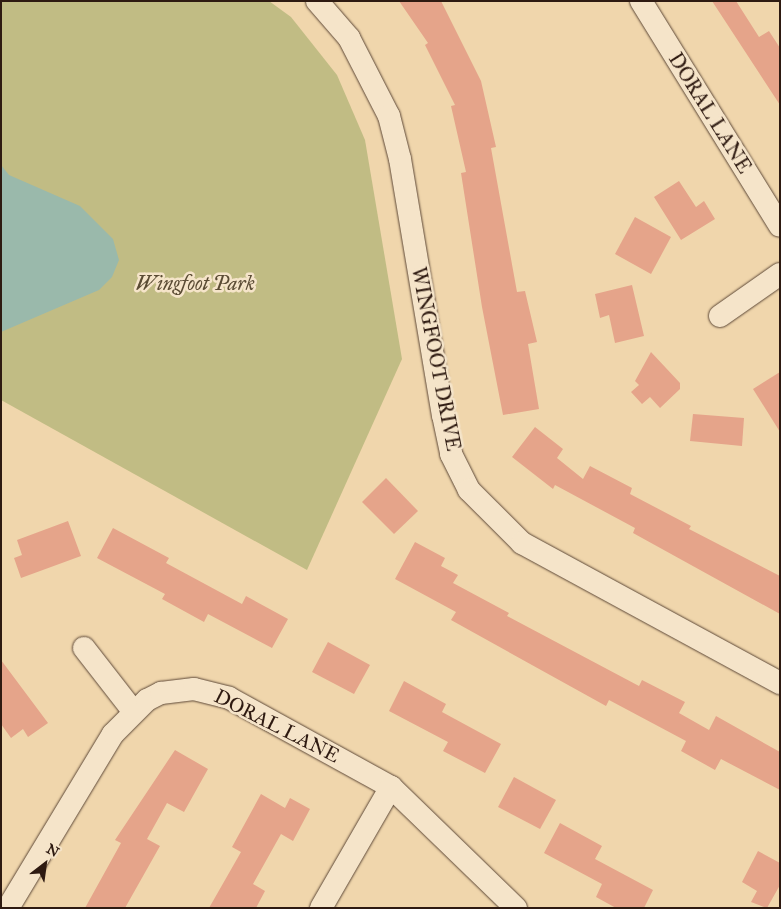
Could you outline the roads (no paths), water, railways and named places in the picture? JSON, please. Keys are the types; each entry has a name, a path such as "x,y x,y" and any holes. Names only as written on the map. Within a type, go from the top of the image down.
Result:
{"street":[{"name":"WINGFOOT DRIVE","path":"317,1 349,38 389,116 400,158 443,415 452,454 469,490 522,543 780,683"},
{"name":"DORAL LANE","path":"641,1 780,226"},
{"path":"720,316 780,274"},
{"path":"84,648 133,711"},
{"name":"DORAL LANE","path":"8,908 95,759 133,711 161,693 194,689 212,692 391,787 516,908"},
{"path":"321,908 391,787"}],"park label":[{"name":"Wingfoot Park","path":"195,283"}]}
